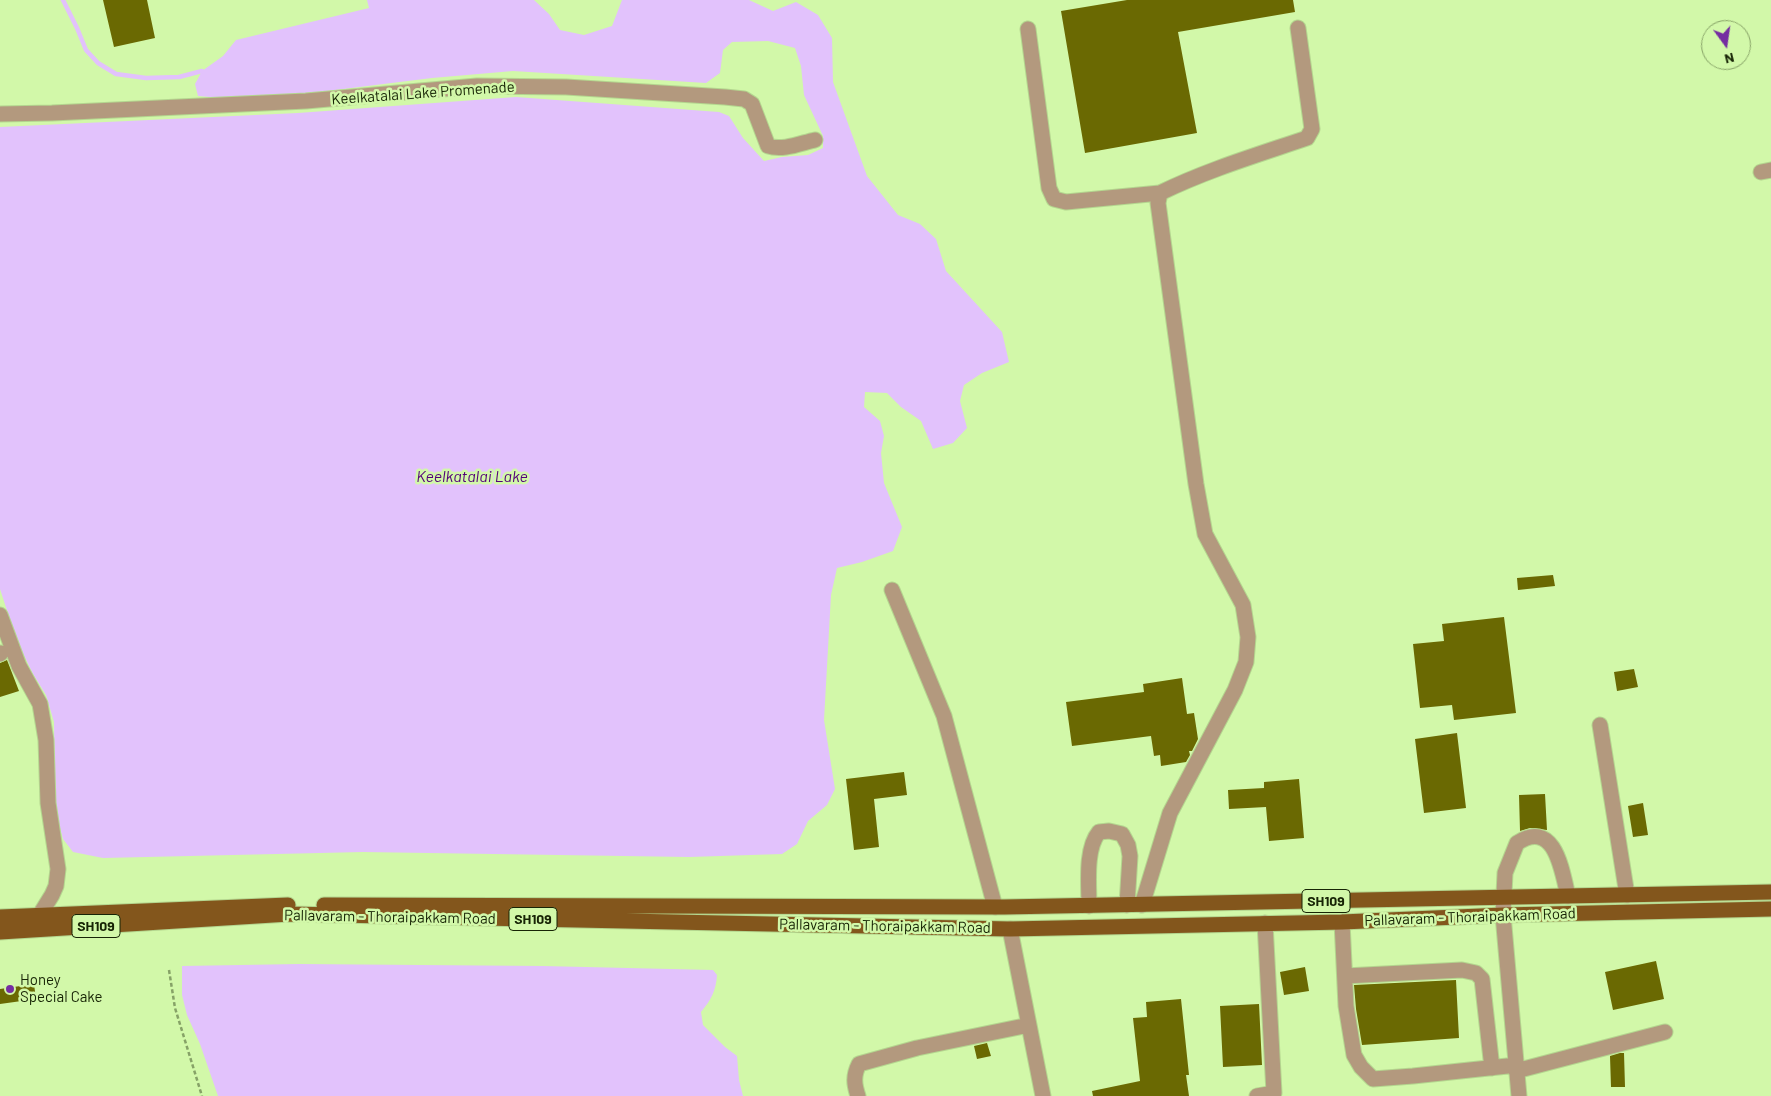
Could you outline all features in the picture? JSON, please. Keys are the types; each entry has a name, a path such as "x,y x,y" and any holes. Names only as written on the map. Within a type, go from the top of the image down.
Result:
{"main road":[{"name":"Pallavaram - Thoraipakkam Road","path":"183,915 279,905 996,907 1771,892"},
{"name":"Pallavaram - Thoraipakkam Road","path":"0,932 142,917 183,915 289,914 1010,929 1342,922 1503,915 1771,909"},
{"name":"Pallavaram - Thoraipakkam Road","path":"0,917 142,917"}],"street":[{"path":"1028,29 1049,188 1054,199 1066,202 1160,193 1222,166 1307,138 1312,128 1298,28"},
{"name":"Keelkatalai Lake Promenade","path":"0,114 306,101 477,86 566,87 744,99 752,104 768,146 774,148 784,147 814,140"},
{"path":"1135,905 1170,813 1235,690 1246,662 1248,637 1243,605 1205,534 1196,484 1158,213 1160,193"},
{"path":"892,590 944,716 996,907"},
{"path":"0,614 19,666 40,704 46,740 48,803 58,869 56,886 39,916"},
{"path":"1600,725 1627,895"},
{"path":"1089,906 1090,853 1093,839 1099,832 1109,831 1122,834 1128,846 1135,905"},
{"path":"1519,1096 1503,915 1505,873 1517,843 1532,836 1540,836 1548,841 1559,860 1568,896"},
{"path":"1342,922 1346,1006 1354,1055 1361,1067 1373,1078 1492,1068 1516,1068 1665,1032"},
{"path":"1257,1096 1274,1093 1265,923"},
{"path":"1010,929 1043,1096"},
{"path":"1344,976 1462,970 1476,973 1482,979 1492,1068"},
{"path":"858,1096 854,1074 859,1064 917,1048 1029,1025"}],"path":[{"path":"169,970 174,1008 202,1096"}],"water":[{"name":"Keelkatalai Lake","path":"367,0 534,0 549,14 560,30 584,35 612,26 622,0 749,0 773,11 796,2 818,15 832,38 833,82 867,176 898,215 920,224 936,239 946,271 1002,332 1009,362 982,373 964,385 960,401 967,428 953,443 933,449 921,421 901,407 887,393 865,392 864,407 880,421 884,436 881,453 884,483 902,527 893,551 862,562 837,568 831,595 824,720 835,789 827,805 808,821 797,844 782,854 689,857 363,852 103,858 73,852 63,839 55,809 54,722 46,695 33,674 17,641 0,589 0,127 298,113 516,97 719,112 729,116 743,138 764,161 782,157 808,155 823,148 823,136 804,95 801,66 795,48 768,41 732,42 723,50 720,73 706,83 513,71 235,99 198,96 195,84 202,71 223,56 236,40 369,8"},
{"path":"299,964 543,966 713,970 717,975 716,981 712,995 701,1012 703,1025 737,1056 739,1080 743,1096 218,1096 200,1044 187,1015 182,995 182,966"}],"building":[{"path":"103,0 147,0 155,38 114,47"},
{"path":"1127,0 1293,0 1295,12 1178,32 1197,133 1085,153 1061,11"},
{"path":"1553,575 1555,586 1518,590 1517,578"},
{"path":"1504,617 1516,713 1454,720 1452,705 1420,708 1413,644 1444,641 1442,624"},
{"path":"7,660 19,691 0,697 0,663"},
{"path":"1634,669 1638,687 1617,691 1614,672"},
{"path":"1182,678 1187,714 1194,713 1198,739 1192,751 1189,751 1190,755 1186,762 1161,766 1160,755 1154,756 1151,736 1072,746 1066,702 1144,692 1143,684"},
{"path":"1457,733 1466,808 1424,813 1415,739"},
{"path":"904,772 907,795 874,799 879,847 854,850 846,779"},
{"path":"1299,779 1304,838 1269,841 1266,807 1229,809 1228,790 1264,788 1264,782"},
{"path":"1545,794 1547,830 1530,828 1520,831 1519,795"},
{"path":"1643,803 1648,835 1633,837 1628,806"},
{"path":"1656,961 1664,999 1613,1010 1605,972"},
{"path":"1305,967 1309,991 1284,995 1280,972"},
{"path":"1456,980 1459,1038 1362,1045 1354,985"},
{"path":"34,984 36,999 0,1004 0,989"},
{"path":"1181,999 1189,1075 1186,1075 1189,1096 1093,1096 1092,1091 1140,1081 1133,1018 1147,1017 1146,1002"},
{"path":"1259,1004 1262,1065 1223,1067 1220,1006"},
{"path":"987,1043 991,1056 977,1059 974,1046"},
{"path":"1624,1053 1625,1087 1611,1087 1610,1056"}],"waterway":[{"path":"63,0 86,50 98,63 116,74 146,78 179,77 202,71"}],"place":[{"name":"Honey Special Cake","path":"10,989"}]}
